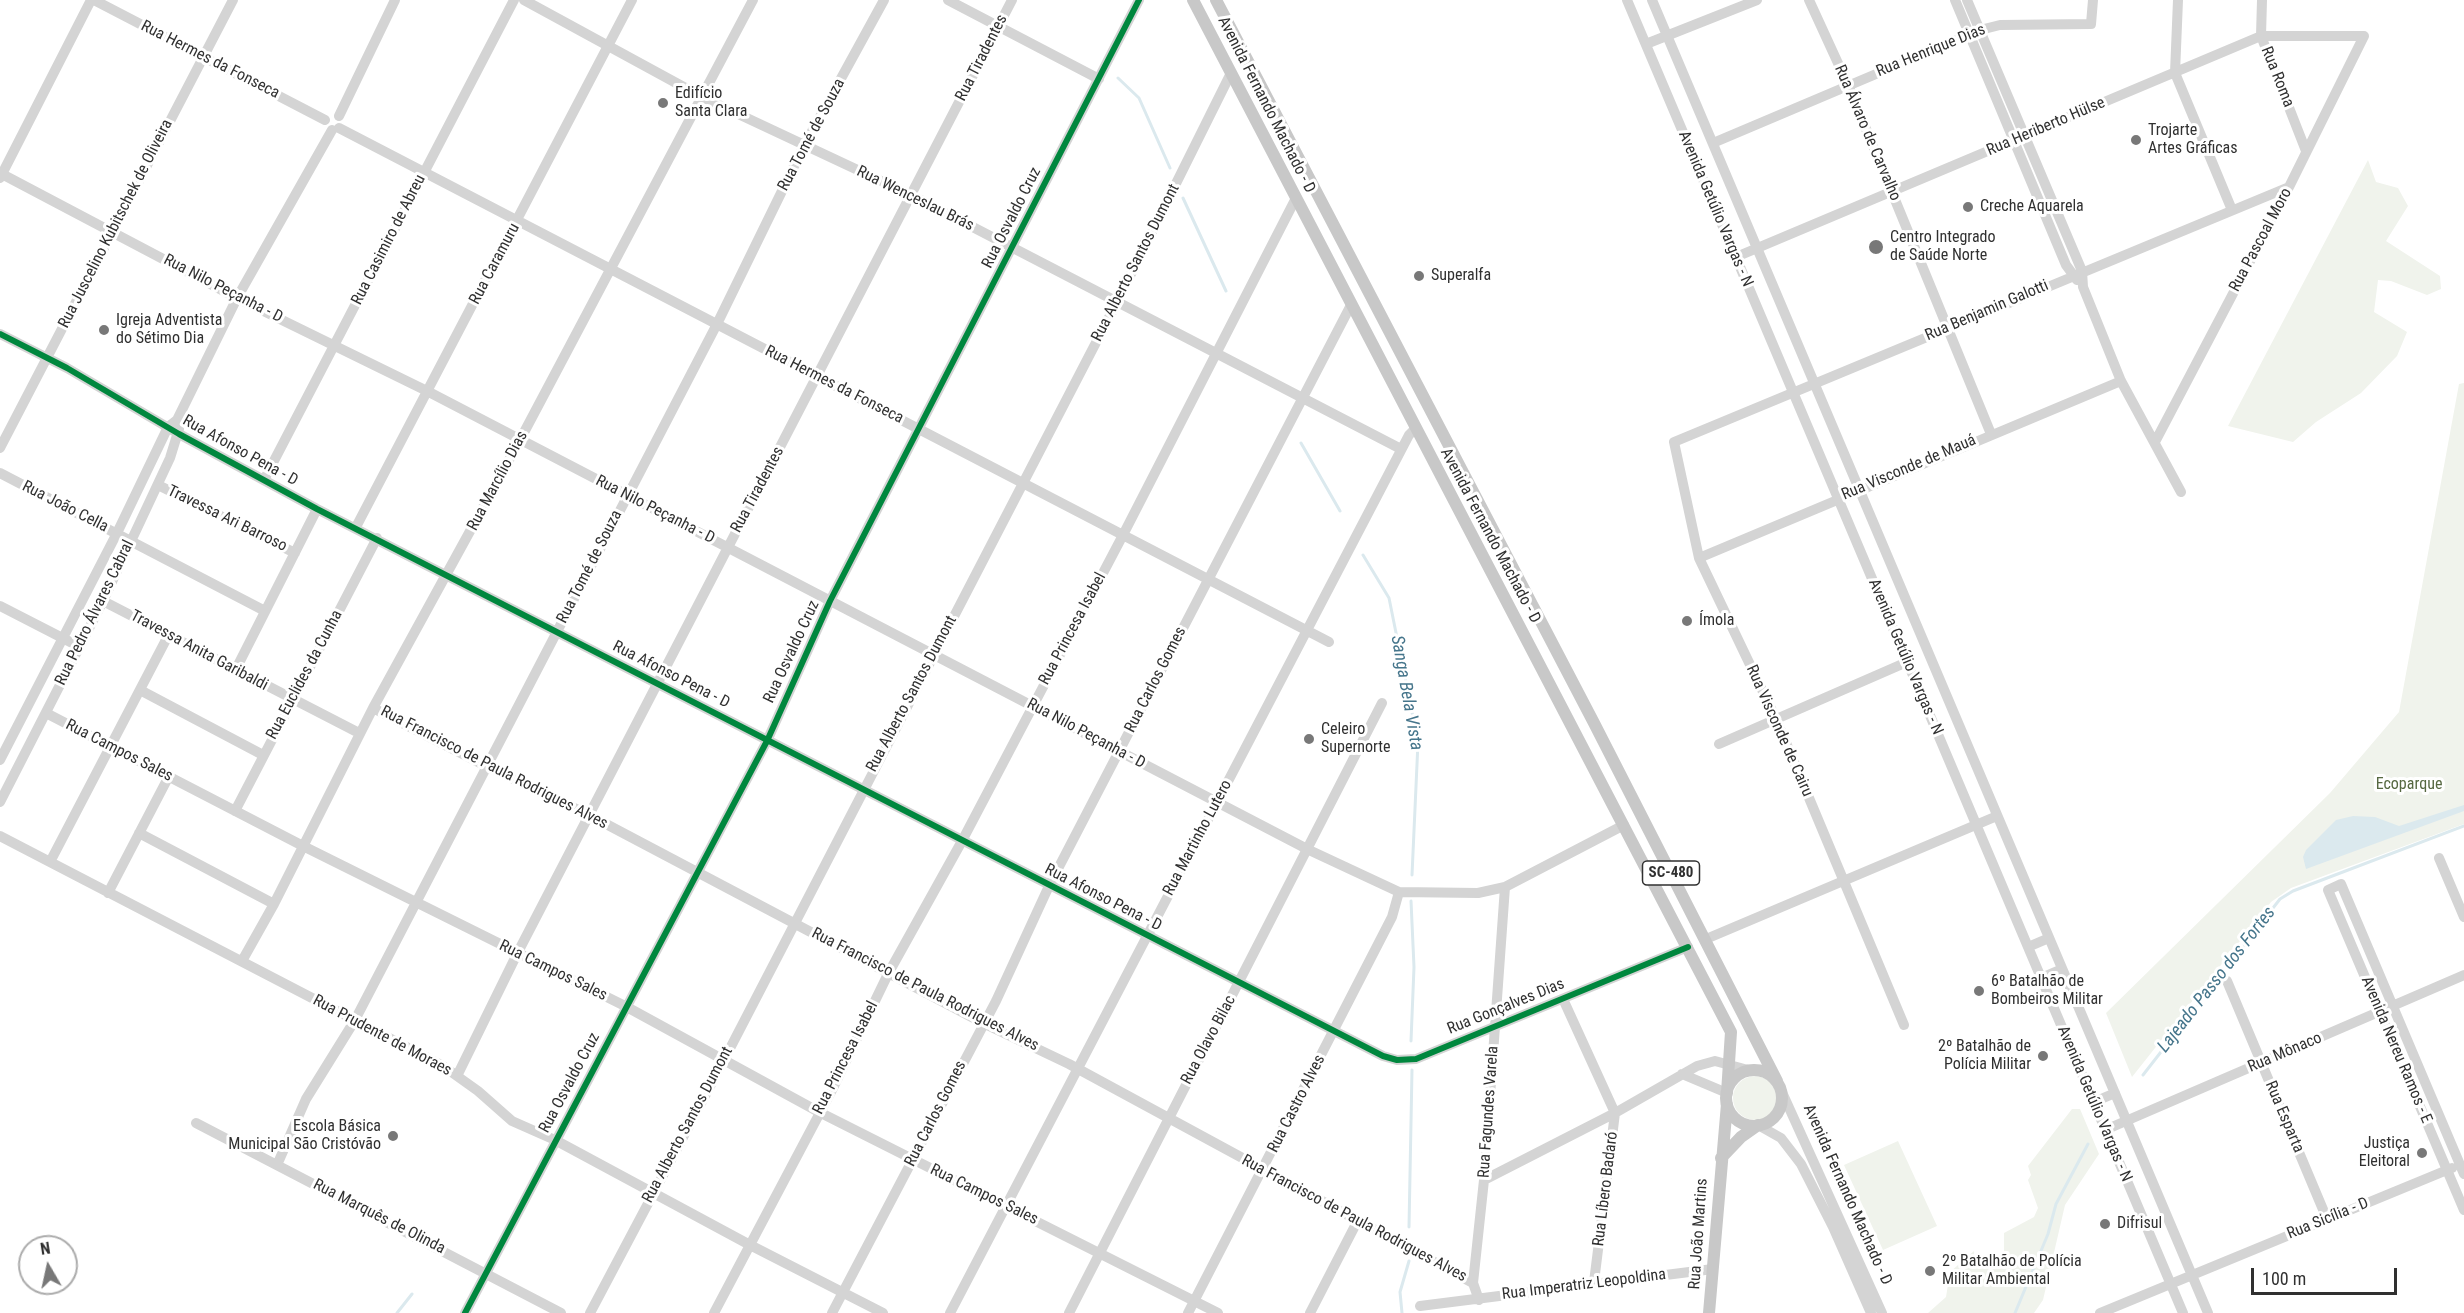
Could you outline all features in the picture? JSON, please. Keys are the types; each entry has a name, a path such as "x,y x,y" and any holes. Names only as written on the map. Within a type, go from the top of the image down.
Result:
{"main road":[{"name":"Avenida Fernando Machado - D","path":"1193,0 1731,1032 1727,1099"},
{"name":"Avenida Fernando Machado - D","path":"1216,0 1706,939 1779,1086"},
{"path":"1320,243 1344,271 1356,269"},
{"path":"1416,428 1433,417"},
{"path":"1483,556 1503,548"},
{"path":"1624,825 1642,816"},
{"path":"1748,1070 1764,1071 1779,1086 1780,1109 1767,1123 1758,1125 1742,1123 1730,1112 1727,1099 1738,1075 1748,1070"},
{"name":"Rua João Martins","path":"1709,1313 1727,1099"},
{"name":"Rua João Martins","path":"1721,1158 1741,1137 1758,1125"}],"street":[{"name":"Rua Hermes da Fonseca","path":"93,0 325,120"},
{"path":"1,175 93,0"},
{"name":"Rua Juscelino Kubitschek de Oliveira","path":"0,448 233,0"},
{"path":"339,116 396,0"},
{"name":"Rua Casimiro de Abreu","path":"264,480 514,0"},
{"name":"Rua Wenceslau Brás","path":"524,0 702,96 911,195 1401,449"},
{"name":"Rua Caramuru","path":"356,527 632,0"},
{"name":"Rua Marcílio Dias","path":"242,962 274,904 359,733 612,269 753,0"},
{"name":"Rua Tomé de Souza","path":"277,1165 306,1099 355,1020 717,324 804,146 884,0"},
{"path":"948,0 1099,79"},
{"name":"Rua Tiradentes","path":"457,1076 517,954 1012,0"},
{"name":"Rua Osvaldo Cruz","path":"465,1313 766,741 830,601 1139,0"},
{"name":"Avenida Getúlio Vargas - N","path":"1627,0 2183,1313"},
{"name":"Avenida Getúlio Vargas - N","path":"1652,0 2208,1313"},
{"path":"1646,44 1757,0"},
{"name":"Rua Álvaro de Carvalho","path":"1809,0 1893,192 1991,434"},
{"path":"1955,0 2002,82 2054,204 2077,274"},
{"path":"1967,0 1991,87 2043,209 2083,287 2121,381 2181,492"},
{"name":"Rua Henrique Dias","path":"1713,143 1974,32 2000,25 2091,24 2093,0"},
{"path":"2178,0 2175,73 2232,210"},
{"name":"Rua Roma","path":"2262,0 2261,36 2306,152"},
{"name":"Rua Heriberto Hülse","path":"1736,257 2261,36 2364,36"},
{"name":"Rua Pascoal Moro","path":"2155,442 2289,187 2364,36"},
{"name":"Rua Alberto Santos Dumont","path":"590,1313 652,1192 724,1060 1117,302 1231,73"},
{"path":"1991,87 2002,82"},
{"path":"331,114 339,116 342,120 335,129 326,126 325,120 331,114"},
{"name":"Rua Hermes da Fonseca","path":"335,129 518,220 1329,642"},
{"name":"Rua Pedro Álvares Cabral","path":"0,760 117,533 168,427 177,420 237,298 335,129"},
{"name":"Rua Nilo Peçanha - D","path":"1,175 237,298 428,391 1309,850 1399,892"},
{"name":"Rua Benjamin Galotti","path":"1686,438 2289,187"},
{"name":"Rua Princesa Isabel","path":"714,1313 888,974 1033,706 1296,198"},
{"path":"2043,209 2054,204"},
{"name":"Rua Carlos Gomes","path":"832,1313 996,1001 1049,886 1351,305"},
{"name":"Rua Afonso Pena - D","path":"0,334 317,509 356,527 1334,1033"},
{"name":"Rua Visconde de Mauá","path":"1699,558 2121,381"},
{"path":"177,420 179,434"},
{"name":"Rua Martinho Lutero","path":"950,1313 1408,435 1416,428"},
{"name":"Rua Pedro Álvares Cabral","path":"0,802 104,601 179,434"},
{"name":"Rua Visconde de Cairu","path":"1686,438 1674,442 1699,558 1776,719 1904,1025"},
{"name":"Rua João Cella","path":"0,473 265,611"},
{"name":"Travessa Ari Barroso","path":"158,485 295,553"},
{"path":"236,669 317,509"},
{"name":"Rua Euclides da Cunha","path":"235,811 377,538"},
{"name":"Travessa Anita Garibaldi","path":"104,601 359,733"},
{"path":"0,606 80,646"},
{"path":"50,862 170,634"},
{"path":"1719,744 1907,662"},
{"path":"140,690 263,755"},
{"name":"Rua Olavo Bilac","path":"1069,1313 1309,850 1382,703"},
{"name":"Rua Francisco de Paula Rodrigues Alves","path":"373,708 486,766 589,815 795,922 888,974 1078,1069 1473,1283"},
{"name":"Rua Campos Sales","path":"46,713 303,846 625,1006 819,1112 1218,1313"},
{"path":"108,893 169,776"},
{"path":"1706,939 1997,816"},
{"path":"1399,892 1478,893 1505,887 1624,825"},
{"path":"139,833 274,904"},
{"name":"Rua Prudente de Moraes","path":"0,836 443,1066 478,1090 505,1116 555,1140 750,1245 844,1291 883,1313"},
{"path":"2439,858 2464,917"},
{"name":"Avenida Nereu Ramos - E","path":"2463,1167 2341,884 2328,890 2464,1210"},
{"name":"Rua Fagundes Varela","path":"1479,1299 1473,1283 1484,1180 1505,887"},
{"name":"Rua Castro Alves","path":"1188,1313 1334,1033 1392,917 1399,892"},
{"path":"2028,947 2049,938"},
{"name":"Rua Gonçalves Dias","path":"1334,1033 1383,1056 1397,1060 1416,1059 1688,947"},
{"path":"2355,954 2369,949"},
{"path":"2041,978 2062,969"},
{"name":"Rua Mônaco","path":"2105,1130 2464,975"},
{"name":"Rua Esparta","path":"2228,981 2327,1219"},
{"name":"Rua Líbero Badaró","path":"1563,999 1616,1113 1594,1282"},
{"path":"1484,1180 1616,1113 1697,1066 1715,1061 1748,1070"},
{"path":"1682,1074 1727,1099"},
{"path":"2409,1080 2422,1075"},
{"name":"Avenida Fernando Machado - D","path":"1779,1086 1871,1313"},
{"path":"2094,1102 2115,1093"},
{"name":"Rua Marquês de Olinda","path":"196,1123 561,1313"},
{"name":"Avenida Fernando Machado - D","path":"1758,1125 1781,1138 1801,1164 1829,1207 1882,1313"},
{"name":"Rua Sicília - D","path":"2100,1313 2447,1170 2463,1167"},
{"path":"1310,1313 1358,1220"},
{"name":"Rua Imperatriz Leopoldina","path":"1420,1306 1594,1282 1713,1269"}],"green space":[{"path":"2368,160 2376,182 2398,188 2408,206 2386,241 2440,276 2441,289 2427,295 2391,281 2378,280 2374,312 2407,332 2397,356 2361,393 2316,422 2293,442 2228,426"},
{"name":"Ecoparque","path":"2464,383 2464,824 2291,888 2271,902 2132,1077 2106,1013 2330,793 2399,712 2459,384"},
{"path":"1755,1076 1764,1077 1771,1082 1776,1089 1776,1107 1771,1114 1764,1119 1755,1120 1746,1119 1739,1114 1734,1107 1733,1098 1734,1089 1739,1082 1746,1077"},
{"path":"2072,1109 2080,1109 2099,1154 2065,1205 2043,1300 2034,1313 1928,1313 1946,1297 1950,1272 1974,1251 1975,1268 1987,1267 2004,1255 2004,1233 2034,1217 2038,1208 2028,1180 2031,1175 2028,1166"},
{"path":"1898,1141 1937,1226 1883,1250 1844,1165"}],"shaded area":[{"path":"2464,805 2464,811 2306,869 2303,857 2306,850 2336,820 2353,816 2375,817 2399,826"}],"waterway":[{"name":"Sanga Bela Vista","path":"1118,78 1139,98 1170,168"},
{"name":"Sanga Bela Vista","path":"1183,198 1226,291"},
{"name":"Sanga Bela Vista","path":"1301,443 1340,511"},
{"name":"Sanga Bela Vista","path":"1363,555 1389,598 1418,742 1412,875"},
{"name":"Lajeado Passo dos Fortes","path":"2143,1075 2280,899 2293,891 2464,826"},
{"name":"Sanga Bela Vista","path":"1411,901 1414,967 1411,1041"},
{"name":"Sanga Bela Vista","path":"1409,1227 1412,1070"},
{"name":"Lajeado Passo dos Fortes","path":"2015,1313 2048,1234 2056,1204 2088,1144"},
{"name":"Sanga Bela Vista","path":"1402,1313 1400,1292 1409,1261"},
{"path":"397,1313 412,1294"}],"cycle path":[{"path":"465,1313 767,741 830,601 1139,0"},
{"path":"0,334 67,368 179,434 317,509 1383,1056 1397,1060 1416,1059 1688,947"}],"place":[{"name":"Edifício Santa Clara","path":"663,103"},
{"name":"Trojarte Artes Gráficas","path":"2136,140"},
{"name":"Creche Aquarela","path":"1968,207"},
{"name":"Centro Integrado de Saúde Norte","path":"1876,247"},
{"name":"Superalfa","path":"1419,276"},
{"name":"Igreja Adventista do Sétimo Dia","path":"104,330"},
{"name":"Ímola","path":"1687,621"},
{"name":"Celeiro Supernorte","path":"1309,739"},
{"name":"6º Batalhão de Bombeiros Militar","path":"1979,991"},
{"name":"2º Batalhão de Polícia Militar","path":"2043,1056"},
{"name":"Escola Básica Municipal São Cristóvão","path":"393,1136"},
{"name":"Justiça Eleitoral","path":"2422,1153"},
{"name":"Difrisul","path":"2105,1224"},
{"name":"2º Batalhão de Polícia Militar Ambiental","path":"1930,1271"}]}
